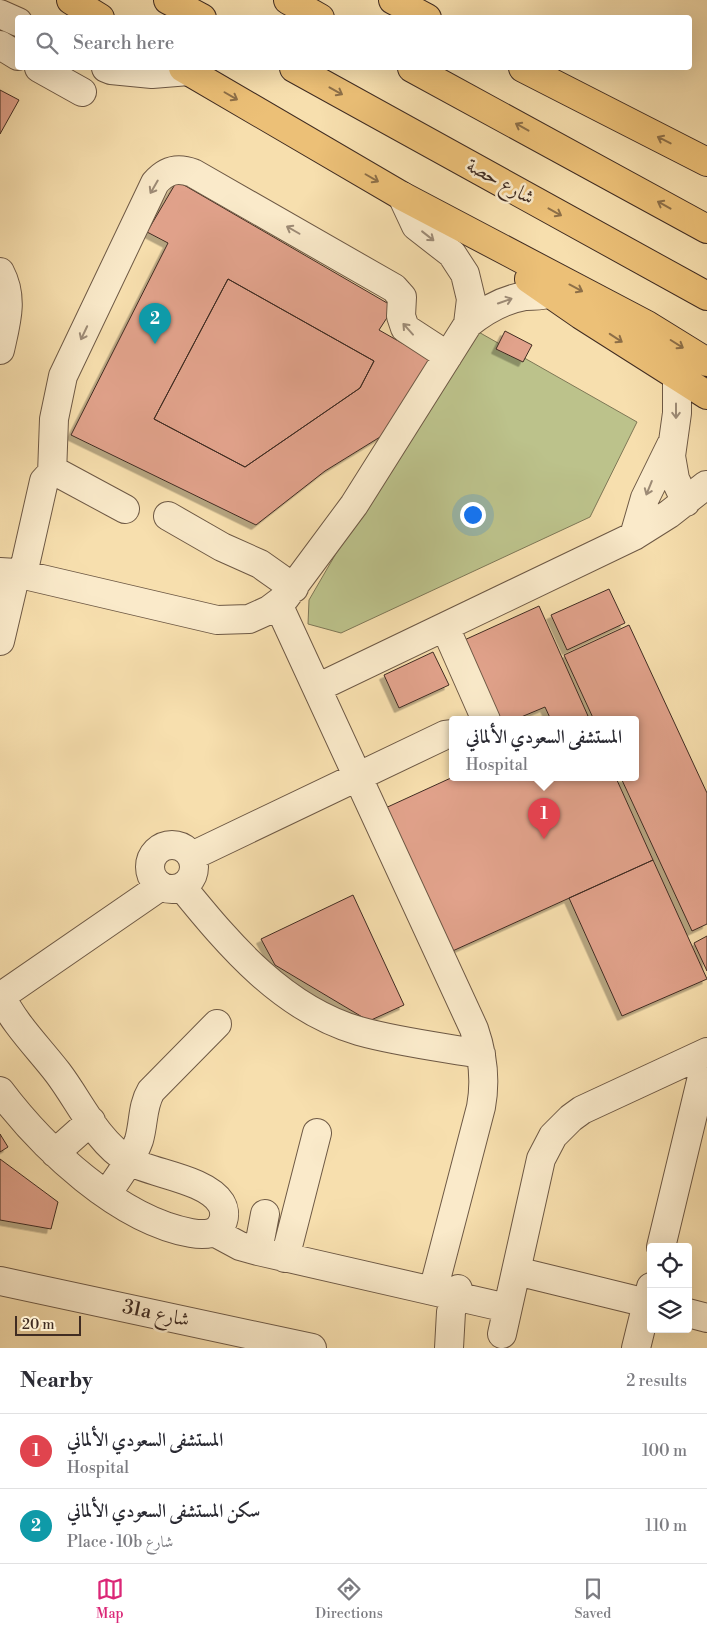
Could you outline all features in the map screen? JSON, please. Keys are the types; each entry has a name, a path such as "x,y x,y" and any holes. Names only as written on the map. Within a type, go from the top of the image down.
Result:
{"main road":[{"path":"71,0 95,15"},
{"path":"168,0 196,15"},
{"path":"288,0 315,15"},
{"path":"393,0 421,15"},
{"path":"188,70 402,196 647,325 707,362"},
{"name":"شارع حصة","path":"298,70 707,296"},
{"path":"416,70 707,229"},
{"path":"527,70 707,162"},
{"path":"447,220 548,293 707,395"}],"street":[{"path":"0,14 15,21"},
{"path":"0,45 15,54"},
{"path":"42,70 82,92"},
{"path":"111,70 152,74 179,70"},
{"path":"0,641 10,571 44,481 52,474 54,419 63,376 155,184 168,172 184,170 193,173 394,288 402,297 401,316 405,328 448,356"},
{"path":"402,196 416,226 452,254 465,274 471,299 468,324"},
{"path":"0,350 9,309 2,276"},
{"path":"10,571 217,620 249,619 286,597 354,505 468,324 497,304 527,296 544,296 548,293"},
{"path":"634,536 645,498 671,445 677,413 677,377"},
{"path":"317,688 634,536 700,491 671,445"},
{"path":"52,474 62,475 125,509"},
{"path":"168,516 222,547 260,564 286,597 317,688 474,1029 481,1054 484,1081 450,1297 449,1348"},
{"path":"445,627 484,716"},
{"path":"192,856 357,776 449,734"},
{"path":"0,1091 55,1153 107,1194 148,1218 168,1227 202,1235 214,1232 222,1223 224,1210 217,1198 187,1181 129,1160 106,1142 58,1073 18,1024 0,996 172,887 192,877 194,870 192,856 180,847 173,845 166,846 154,854 150,868 156,882 172,887 261,975 304,1006 358,1031 481,1054"},
{"path":"107,1194 129,1160 140,1137 144,1104 151,1091 217,1024"},
{"path":"214,1232 240,1246 258,1251 450,1297 505,1321 541,1159 553,1136 561,1126 582,1110 707,1057"},
{"path":"662,1243 707,1057"},
{"path":"55,1153 91,1121"},
{"path":"285,1258 317,1133"},
{"path":"258,1251 265,1214"},
{"path":"516,1271 647,1297"},
{"name":"31a شارع","path":"0,1281 312,1348"},
{"path":"431,1348 450,1297"},
{"path":"636,1348 647,1309"},
{"path":"692,1314 707,1318"}],"green space":[{"path":"468,326 637,422 590,517 341,633 308,624 309,600"}],"building":[{"path":"0,90 19,100 0,134"},
{"path":"177,181 394,307 379,330 430,359 393,429 325,471 256,525 71,435 168,243 147,232","holes":["228,279 374,361 360,388 245,467 154,419"]},
{"path":"228,279 374,361 360,388 245,467 154,419"},
{"path":"505,331 532,345 523,362 496,349"},
{"path":"609,589 625,623 567,650 551,615"},
{"path":"539,606 588,716 549,716 545,707 524,716 493,716 460,642"},
{"path":"629,625 707,793 707,924 692,931 622,781 639,781 639,716 592,716 564,655"},
{"path":"433,652 449,685 399,708 384,675"},
{"path":"449,779 449,781 617,781 653,860 446,954 381,810"},
{"path":"653,860 707,979 622,1016 569,898"},
{"path":"353,895 404,1005 369,1021 275,965 261,939"},
{"path":"707,936 707,971 694,943"},
{"path":"0,1134 8,1147 0,1152"},
{"path":"0,1159 58,1202 51,1229 0,1220"}],"place":[{"name":"سكن المستشفى السعودي الألماني","path":"155,344"},
{"name":"المستشفى السعودي الألماني","path":"544,839"}]}
